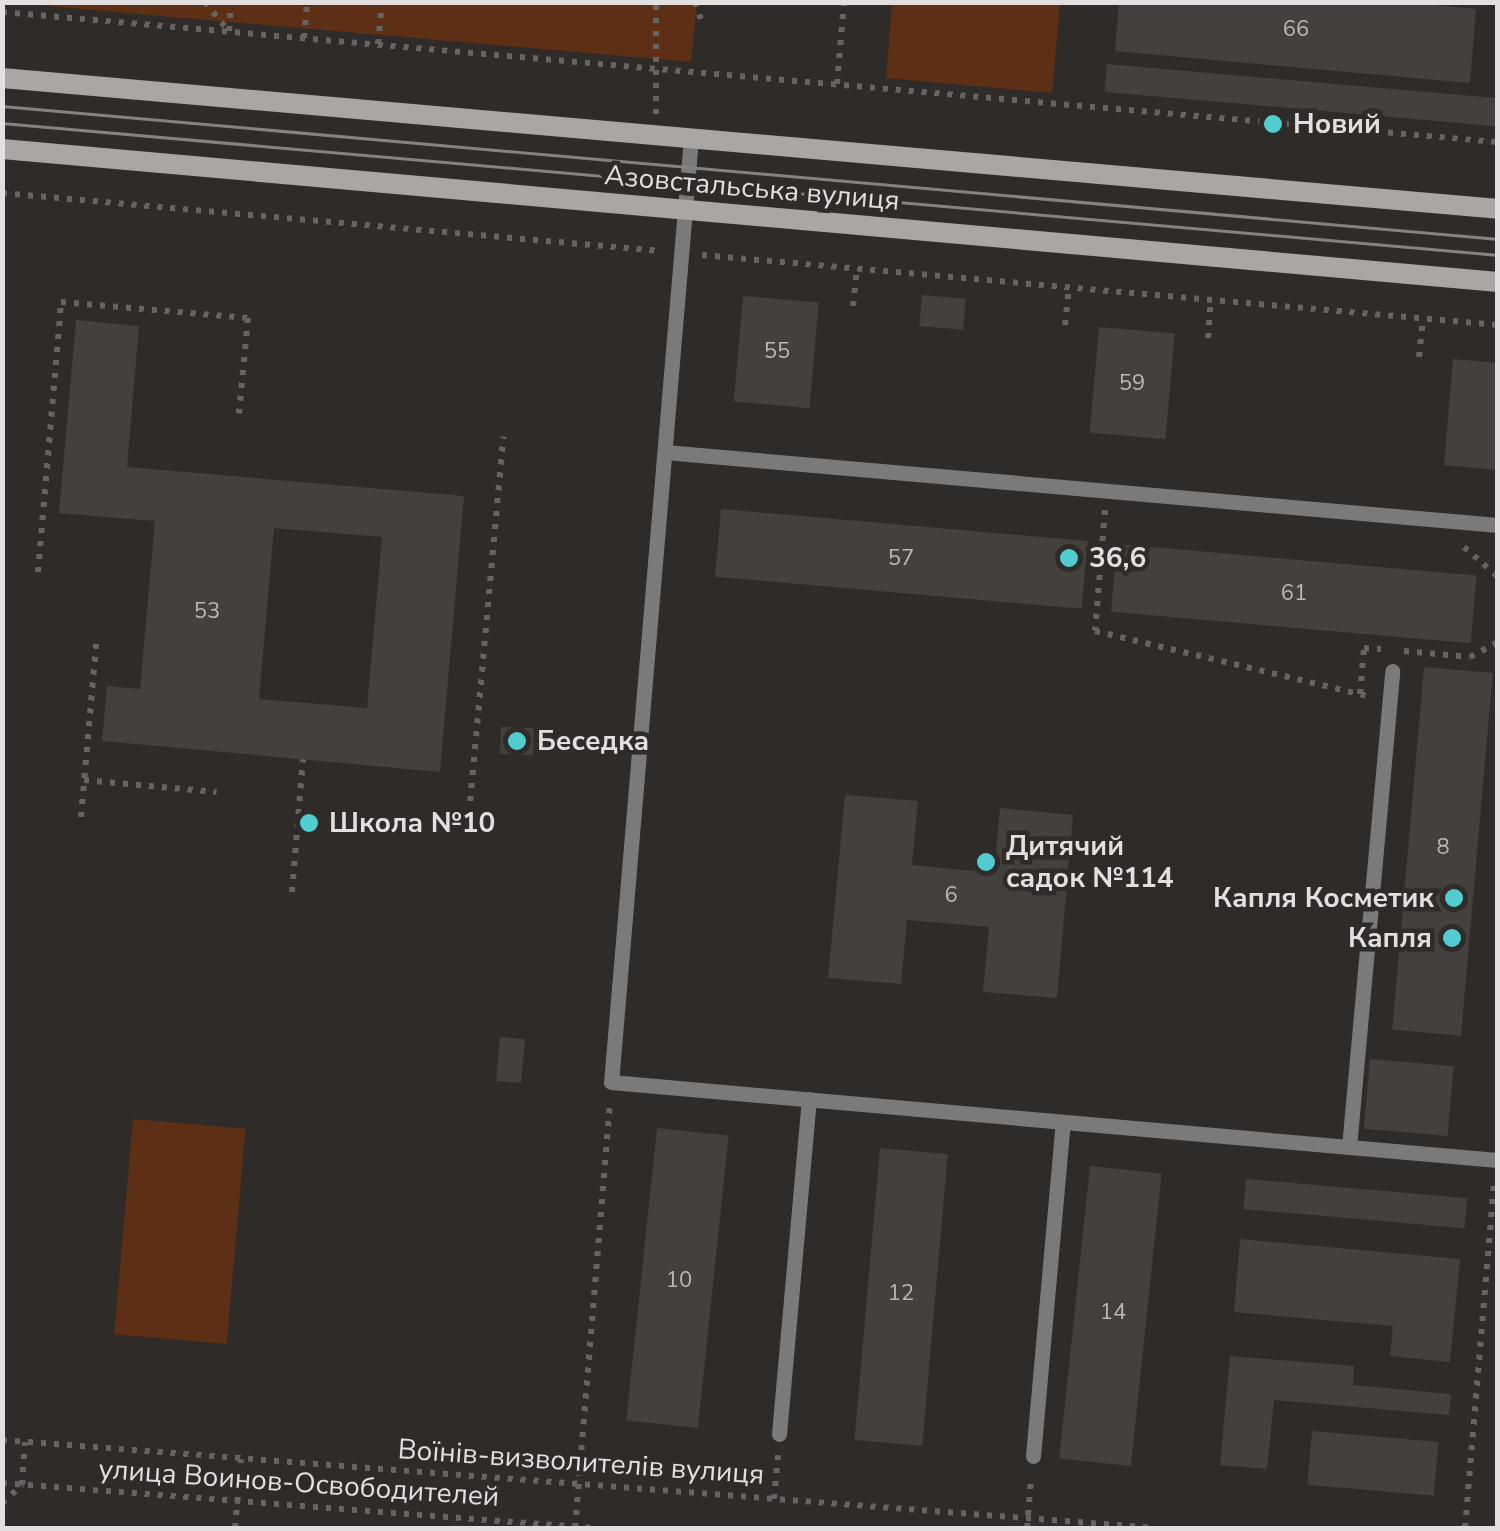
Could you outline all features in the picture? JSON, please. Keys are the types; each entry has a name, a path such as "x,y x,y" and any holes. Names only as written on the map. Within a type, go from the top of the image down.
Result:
{"street":[{"name":"Азовстальська вулиця","path":"2,78 1498,209"},
{"name":"Азовстальська вулиця","path":"2,150 1498,282"}],"lane":[{"path":"691,138 611,1082 1497,1160"},
{"path":"664,452 1498,526"},
{"path":"1349,1148 1392,671"},
{"path":"780,1434 809,1099"},
{"path":"1033,1456 1063,1122"}],"path":[{"path":"205,2 229,31"},
{"path":"229,31 231,2"},
{"path":"304,38 307,2"},
{"path":"378,44 382,2"},
{"path":"656,2 660,69"},
{"path":"695,2 701,19"},
{"path":"837,84 844,2"},
{"path":"2,12 1498,142"},
{"path":"2,192 1498,325"},
{"path":"854,306 857,268"},
{"path":"1065,325 1069,287"},
{"path":"1208,338 1211,300"},
{"path":"38,572 62,302 248,318 239,414"},
{"path":"1420,356 1423,318"},
{"path":"469,814 502,437"},
{"path":"1107,491 1095,632 1389,701"},
{"path":"1360,694 1364,648 1470,657 1498,642"},
{"path":"81,817 96,644"},
{"path":"292,892 304,759"},
{"path":"84,780 216,792"},
{"path":"574,1528 611,1082"},
{"path":"1465,1528 1497,1160"},
{"path":"774,1499 780,1434"},
{"name":"Воїнів-визволителів вулиця","path":"2,1440 1156,1528"},
{"path":"2,1502 22,1484 26,1442"},
{"path":"1027,1528 1033,1456"},
{"path":"235,1528 241,1459"},
{"name":"улица Воинов-Освободителей","path":"2,1483 592,1528"}],"shaded area":[{"path":"12,3 697,3 691,62"},
{"path":"892,3 1060,3 1052,93 886,78"},
{"path":"133,1119 246,1129 227,1344 114,1334"}],"building":[{"path":"1119,2 1403,2 1476,9 1470,83 1115,51"},
{"path":"1107,64 1498,98 1496,126 1105,92"},
{"path":"922,295 966,299 963,330 919,326"},
{"path":"743,296 819,303 809,408 734,402"},
{"path":"76,320 139,326 127,467 464,496 440,772 102,741 107,686 140,689 155,521 59,513","holes":["274,528 382,537 367,708 259,699"]},
{"path":"1099,327 1175,334 1165,439 1090,433"},
{"path":"1453,359 1498,363 1498,470 1444,465"},
{"path":"721,509 1088,541 1082,609 715,577"},
{"path":"1117,544 1477,575 1471,643 1111,612"},
{"path":"1424,667 1493,673 1461,1036 1392,1030"},
{"name":"Беседка","path":"501,727 534,728 533,755 500,754"},
{"path":"845,795 918,801 912,865 994,873 1000,808 1073,815 1057,998 983,992 989,927 907,920 901,984 828,978"},
{"path":"500,1037 525,1039 521,1083 496,1081"},
{"path":"1370,1059 1454,1066 1448,1136 1364,1129"},
{"path":"657,1128 729,1136 698,1428 626,1420"},
{"path":"880,1148 948,1154 922,1446 854,1440"},
{"path":"1090,1166 1162,1174 1131,1466 1059,1458"},
{"path":"1246,1179 1467,1198 1465,1228 1243,1209"},
{"path":"1240,1239 1460,1259 1450,1362 1390,1356 1393,1326 1234,1312"},
{"path":"1230,1356 1354,1366 1353,1385 1451,1394 1449,1415 1274,1400 1267,1469 1220,1465"},
{"path":"1312,1431 1439,1442 1434,1496 1307,1485"}],"tram line":[{"path":"2,106 1498,239"},
{"path":"2,123 1498,255"}],"place":[{"name":"Новий","path":"1273,124"},
{"name":"36,6","path":"1069,558"},
{"name":"Беседка","path":"517,741"},
{"name":"Школа №10","path":"309,823"},
{"name":"Дитячий садок №114","path":"986,862"},
{"name":"Капля Косметик","path":"1454,898"},
{"name":"Капля","path":"1452,938"}]}
